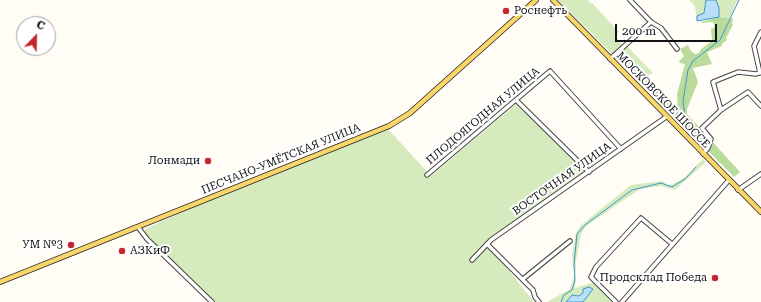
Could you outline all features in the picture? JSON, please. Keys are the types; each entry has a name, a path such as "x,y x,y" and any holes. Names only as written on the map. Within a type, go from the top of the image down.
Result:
{"main road":[{"name":"ПЕСЧАНО-УМЁТСКАЯ УЛИЦА","path":"0,282 400,120 536,0"},
{"name":"МОСКОВСКОЕ ШОССЕ","path":"553,0 666,117 761,212"}],"street":[{"path":"630,0 651,22 660,28 677,49"},
{"path":"610,59 651,22"},
{"path":"721,110 713,82 738,72 760,73 754,46 761,32"},
{"name":"ПЛОДОЯГОДНАЯ УЛИЦА","path":"427,175 550,71 621,150"},
{"name":"МОСКОВСКОЕ ШОССЕ","path":"703,154 708,148 711,140 702,128 721,110 748,92 761,106"},
{"path":"516,101 589,172"},
{"name":"ВОСТОЧНАЯ УЛИЦА","path":"472,260 487,244 666,117"},
{"path":"738,190 761,174"},
{"path":"622,302 729,180"},
{"path":"616,302 591,277 596,267 641,218 672,244"},
{"path":"138,227 148,239 212,302"},
{"path":"523,279 570,241"},
{"path":"487,244 533,290 535,297 539,302"}],"green space":[{"path":"558,0 588,0 591,4 592,3 619,32 615,36 623,46 627,43 628,47 653,73 647,76 671,103 678,104 678,109 671,106 642,77 639,78 639,81"},
{"path":"689,0 739,0 736,3 731,17 733,19 719,17 697,21 695,6"},
{"path":"719,17 733,19 733,25 726,38 727,40 722,44 722,46 707,52 712,64 693,68 698,82 687,109 687,114 740,172 734,177 639,81 639,78 642,77 671,106 678,109 677,94 685,64 680,63 679,61 684,56 680,49 688,45 691,51 695,54 699,53 701,49 712,41 711,29 715,27 713,22 701,22"},
{"path":"516,104 585,171 487,243 534,302 210,302 147,241 145,229 196,206 388,129 431,176"},
{"path":"703,159 706,162 675,190 661,186 640,189 586,226 581,234 576,260 575,288 595,282 612,302 547,302 570,289 574,276 572,254 576,233 581,225 631,185 662,181 668,185 673,184 684,178"}],"water":[{"path":"706,0 716,0 719,8 719,17 697,21 697,16 704,13"},
{"path":"589,287 593,289 583,302 566,302 572,295 579,296 583,293 583,289"}],"waterway":[{"path":"699,136 685,117 683,101 688,70 693,61 720,40 739,0"},
{"path":"561,302 564,295 572,290 575,280 574,264 577,234 585,225 632,190 661,183 672,187 685,179 696,167"}],"place":[{"name":"Роснефть","path":"506,11"},
{"name":"Лонмади","path":"208,161"},
{"name":"УМ №3","path":"71,245"},
{"name":"АЗКиФ","path":"122,251"},
{"name":"Продсклад Победа","path":"715,278"}]}
